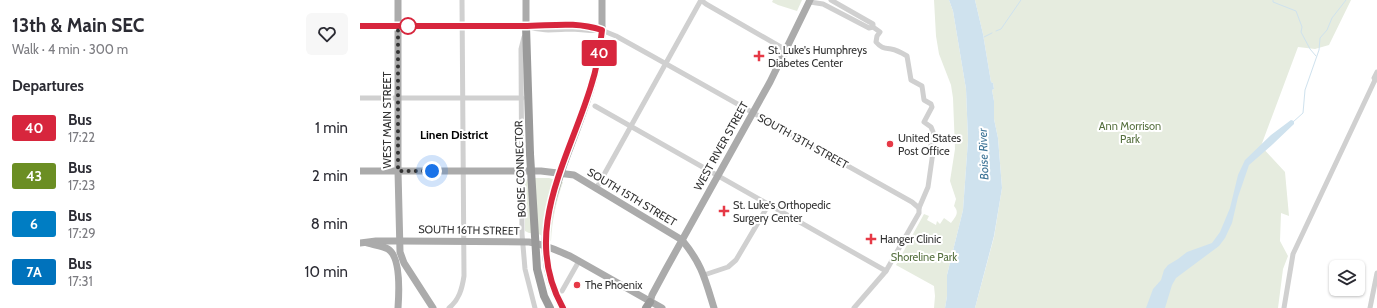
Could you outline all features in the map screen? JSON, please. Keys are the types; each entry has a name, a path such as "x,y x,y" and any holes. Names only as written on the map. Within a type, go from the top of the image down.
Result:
{"highway":[{"name":"BOISE CONNECTOR","path":"526,26 530,154 536,270 544,296 550,308"},
{"path":"563,308 550,278 545,240 550,206 593,81 600,50 602,30"}],"main road":[{"name":"WEST MAIN STREET","path":"398,0 399,241 400,252 404,263"},
{"path":"526,0 526,26"},
{"path":"602,0 602,30"},
{"name":"WEST RIVER STREET","path":"648,305 717,175 753,112 810,1"},
{"name":"SOUTH 15TH STREET","path":"360,171 540,171 574,175 682,240 692,252 704,275 714,308"},
{"name":"SOUTH 16TH STREET","path":"363,243 376,241 463,241 522,242 539,244 554,249 579,261 648,305 662,308"},
{"path":"363,243 384,247 391,251 394,257 399,280 398,308"},
{"path":"399,280 404,263"},
{"path":"404,263 434,308"}],"street":[{"path":"449,308 458,298 464,276 462,0"},
{"path":"596,189 701,0 786,50"},
{"path":"831,0 873,24 873,27 880,32 877,36 876,42 884,49 891,49 907,56 912,80 922,86 924,100 931,104 932,107 924,122 931,127 933,132 931,145 933,152 928,187 919,208 919,213 886,271 854,308"},
{"path":"810,1 823,4 869,28 873,27"},
{"name":"SOUTH 13TH STREET","path":"360,26 588,25 602,30 666,63 912,202 919,208"},
{"path":"526,26 521,49 522,242 525,269 535,308"},
{"path":"1284,308 1293,254 1375,82 1374,78 1377,72"},
{"path":"360,98 522,98"},
{"path":"595,106 886,271"},
{"path":"704,275 728,267 736,260 768,204"},
{"path":"562,291 579,261"},
{"path":"1370,308 1377,273"}],"green space":[{"path":"773,0 802,0 797,11 778,5 772,2"},
{"name":"Shoreline Park","path":"934,0 949,0 953,11 966,89 968,140 963,210 947,275 947,296 945,308 934,308 934,286 896,265 924,214 929,216 927,220 936,225 937,221 940,224 944,218 951,223 957,213 954,206 956,199 950,181 955,149 953,98 951,85 939,54 936,36"},
{"name":"Ann Morrison Park","path":"975,0 1351,0 1329,45 1315,49 1298,47 1261,146 1285,172 1289,216 1281,213 1280,241 1288,256 1283,269 1278,308 975,308 994,237 1002,188 998,138 994,119 994,101 992,90 994,89 993,83 991,82 983,34"},
{"path":"529,178 549,178 563,182 555,211 551,241 537,233 529,233 525,231 525,181"}],"water":[{"name":"Boise River","path":"949,0 975,0 983,34 991,82 993,83 994,89 992,90 994,101 994,119 998,138 1002,188 994,236 975,308 945,308 947,296 947,275 963,210 968,140 966,89 953,11"},
{"path":"1291,120 1294,121 1294,124 1249,165 1238,197 1232,223 1225,238 1219,246 1176,278 1172,285 1165,308 1146,308 1153,289 1161,280 1164,270 1168,265 1187,252 1212,243 1220,232 1230,208 1238,175 1245,160 1271,135"}],"waterway":[{"path":"996,31 1001,29 1021,0"},
{"path":"1273,0 1273,2 1296,11 1302,27 1301,32 1310,49 1316,56"},
{"path":"1293,122 1303,113 1305,90 1319,50 1320,38 1327,30 1332,18 1346,0"},
{"path":"984,37 992,33"}],"bus line":[{"name":"40","path":"360,26 526,26 571,24 588,25 602,30 600,50 591,87 553,194 547,216 545,240 548,267 555,292 563,308"}],"place":[{"name":"St. Luke's Humphreys Diabetes Center","path":"759,56"},
{"name":"United States Post Office","path":"890,144"},
{"name":"St. Luke's Orthopedic Surgery Center","path":"724,211"},
{"name":"Hanger Clinic","path":"871,239"},
{"name":"The Phoenix","path":"577,285"}],"district":[{"name":"Linen District","path":"454,134"}],"route":[{"path":"408,26 398,26 398,171 432,171"}]}
